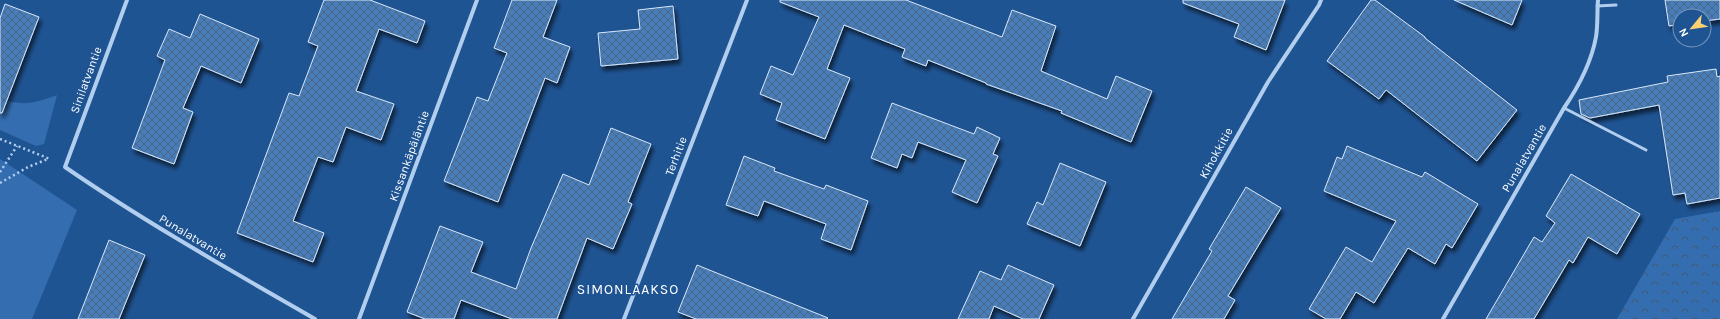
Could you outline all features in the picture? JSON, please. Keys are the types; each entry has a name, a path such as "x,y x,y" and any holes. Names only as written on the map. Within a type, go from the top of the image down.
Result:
{"street":[{"name":"Sinilatvantie","path":"65,167 127,0"},
{"name":"Kissankäpäläntie","path":"359,319 477,0"},
{"name":"Terhitie","path":"624,319 747,0"},
{"name":"Kihokkitie","path":"1133,319 1268,82 1321,0"},
{"name":"Punalatvantie","path":"1443,319 1564,108 1577,90 1590,61 1596,36 1598,0"},
{"name":"Punalatvantie","path":"65,167 103,193 192,249 315,319"}],"lane":[{"path":"1598,6 1616,5"},
{"path":"1564,108 1646,150"}],"path":[{"path":"0,139 65,167"},
{"path":"0,172 17,146"},
{"path":"0,183 28,167 48,159"}],"green space":[{"path":"57,95 44,144 36,146 0,130 0,98 8,101 29,103"},
{"path":"0,159 77,210 32,319 0,319"},
{"path":"1720,211 1720,319 1617,319 1675,219"}],"building":[{"path":"324,0 370,0 425,21 417,43 379,29 356,91 394,104 381,140 346,127 333,162 318,157 293,221 324,233 313,262 237,233 289,93 299,96 318,46 308,42"},
{"path":"512,0 557,0 543,37 570,47 557,83 545,78 498,202 444,181 477,97 488,101 507,53 494,48"},
{"path":"780,0 906,0 1002,37 1012,10 1056,26 1041,71 1107,99 1116,76 1152,91 1131,142 1061,113 1062,111 986,84 928,60 926,66 902,57 905,49 844,25 827,69 850,78 825,139 776,120 782,103 760,94 771,66 793,75 819,17 780,2"},
{"path":"1183,0 1285,0 1266,50 1234,37 1239,24 1183,3"},
{"path":"1371,0 1375,0 1425,37 1517,110 1477,161 1386,90 1379,99 1327,61"},
{"path":"1454,0 1522,0 1512,25"},
{"path":"1665,0 1720,0 1720,19 1712,20 1712,8 1672,8 1672,25 1669,26"},
{"path":"5,4 39,17 2,113 0,113 0,18"},
{"path":"673,6 678,59 601,66 598,33 640,29 638,10"},
{"path":"200,14 259,39 241,83 201,66 183,108 193,112 174,164 132,148 165,60 157,56 169,29 190,38"},
{"path":"1716,69 1717,77 1720,76 1720,198 1687,204 1685,193 1673,195 1659,105 1590,118 1581,114 1579,100 1668,82 1667,76"},
{"path":"892,103 974,134 977,127 1000,138 993,154 998,156 977,203 952,192 966,160 918,142 912,158 902,154 897,168 871,158"},
{"path":"611,128 651,144 628,202 632,204 613,249 587,238 557,319 512,319 461,300 454,319 425,319 407,312 440,226 483,242 471,272 516,289 531,248 563,174 589,185"},
{"path":"1347,146 1422,177 1425,172 1478,204 1452,248 1446,244 1435,264 1408,248 1374,303 1356,292 1340,319 1326,319 1309,309 1346,247 1372,262 1396,221 1324,191 1337,157 1342,159"},
{"path":"744,156 775,168 774,171 824,189 826,185 868,201 851,250 821,239 826,224 764,201 758,216 726,205"},
{"path":"1060,163 1106,182 1080,246 1027,224 1037,202 1043,205"},
{"path":"1571,174 1640,214 1617,254 1588,237 1573,263 1569,260 1534,319 1486,319 1534,237 1542,242 1555,223 1546,216"},
{"path":"1246,187 1281,208 1228,296 1235,300 1224,319 1172,319 1212,251 1209,249"},
{"path":"109,240 145,255 119,319 78,319"},
{"path":"697,265 828,318 696,319 678,312"},
{"path":"1008,265 1054,285 1039,319 1023,319 994,306 989,319 958,319 980,271 1001,280"}],"district":[{"name":"SIMONLAAKSO","path":"628,289"}]}
